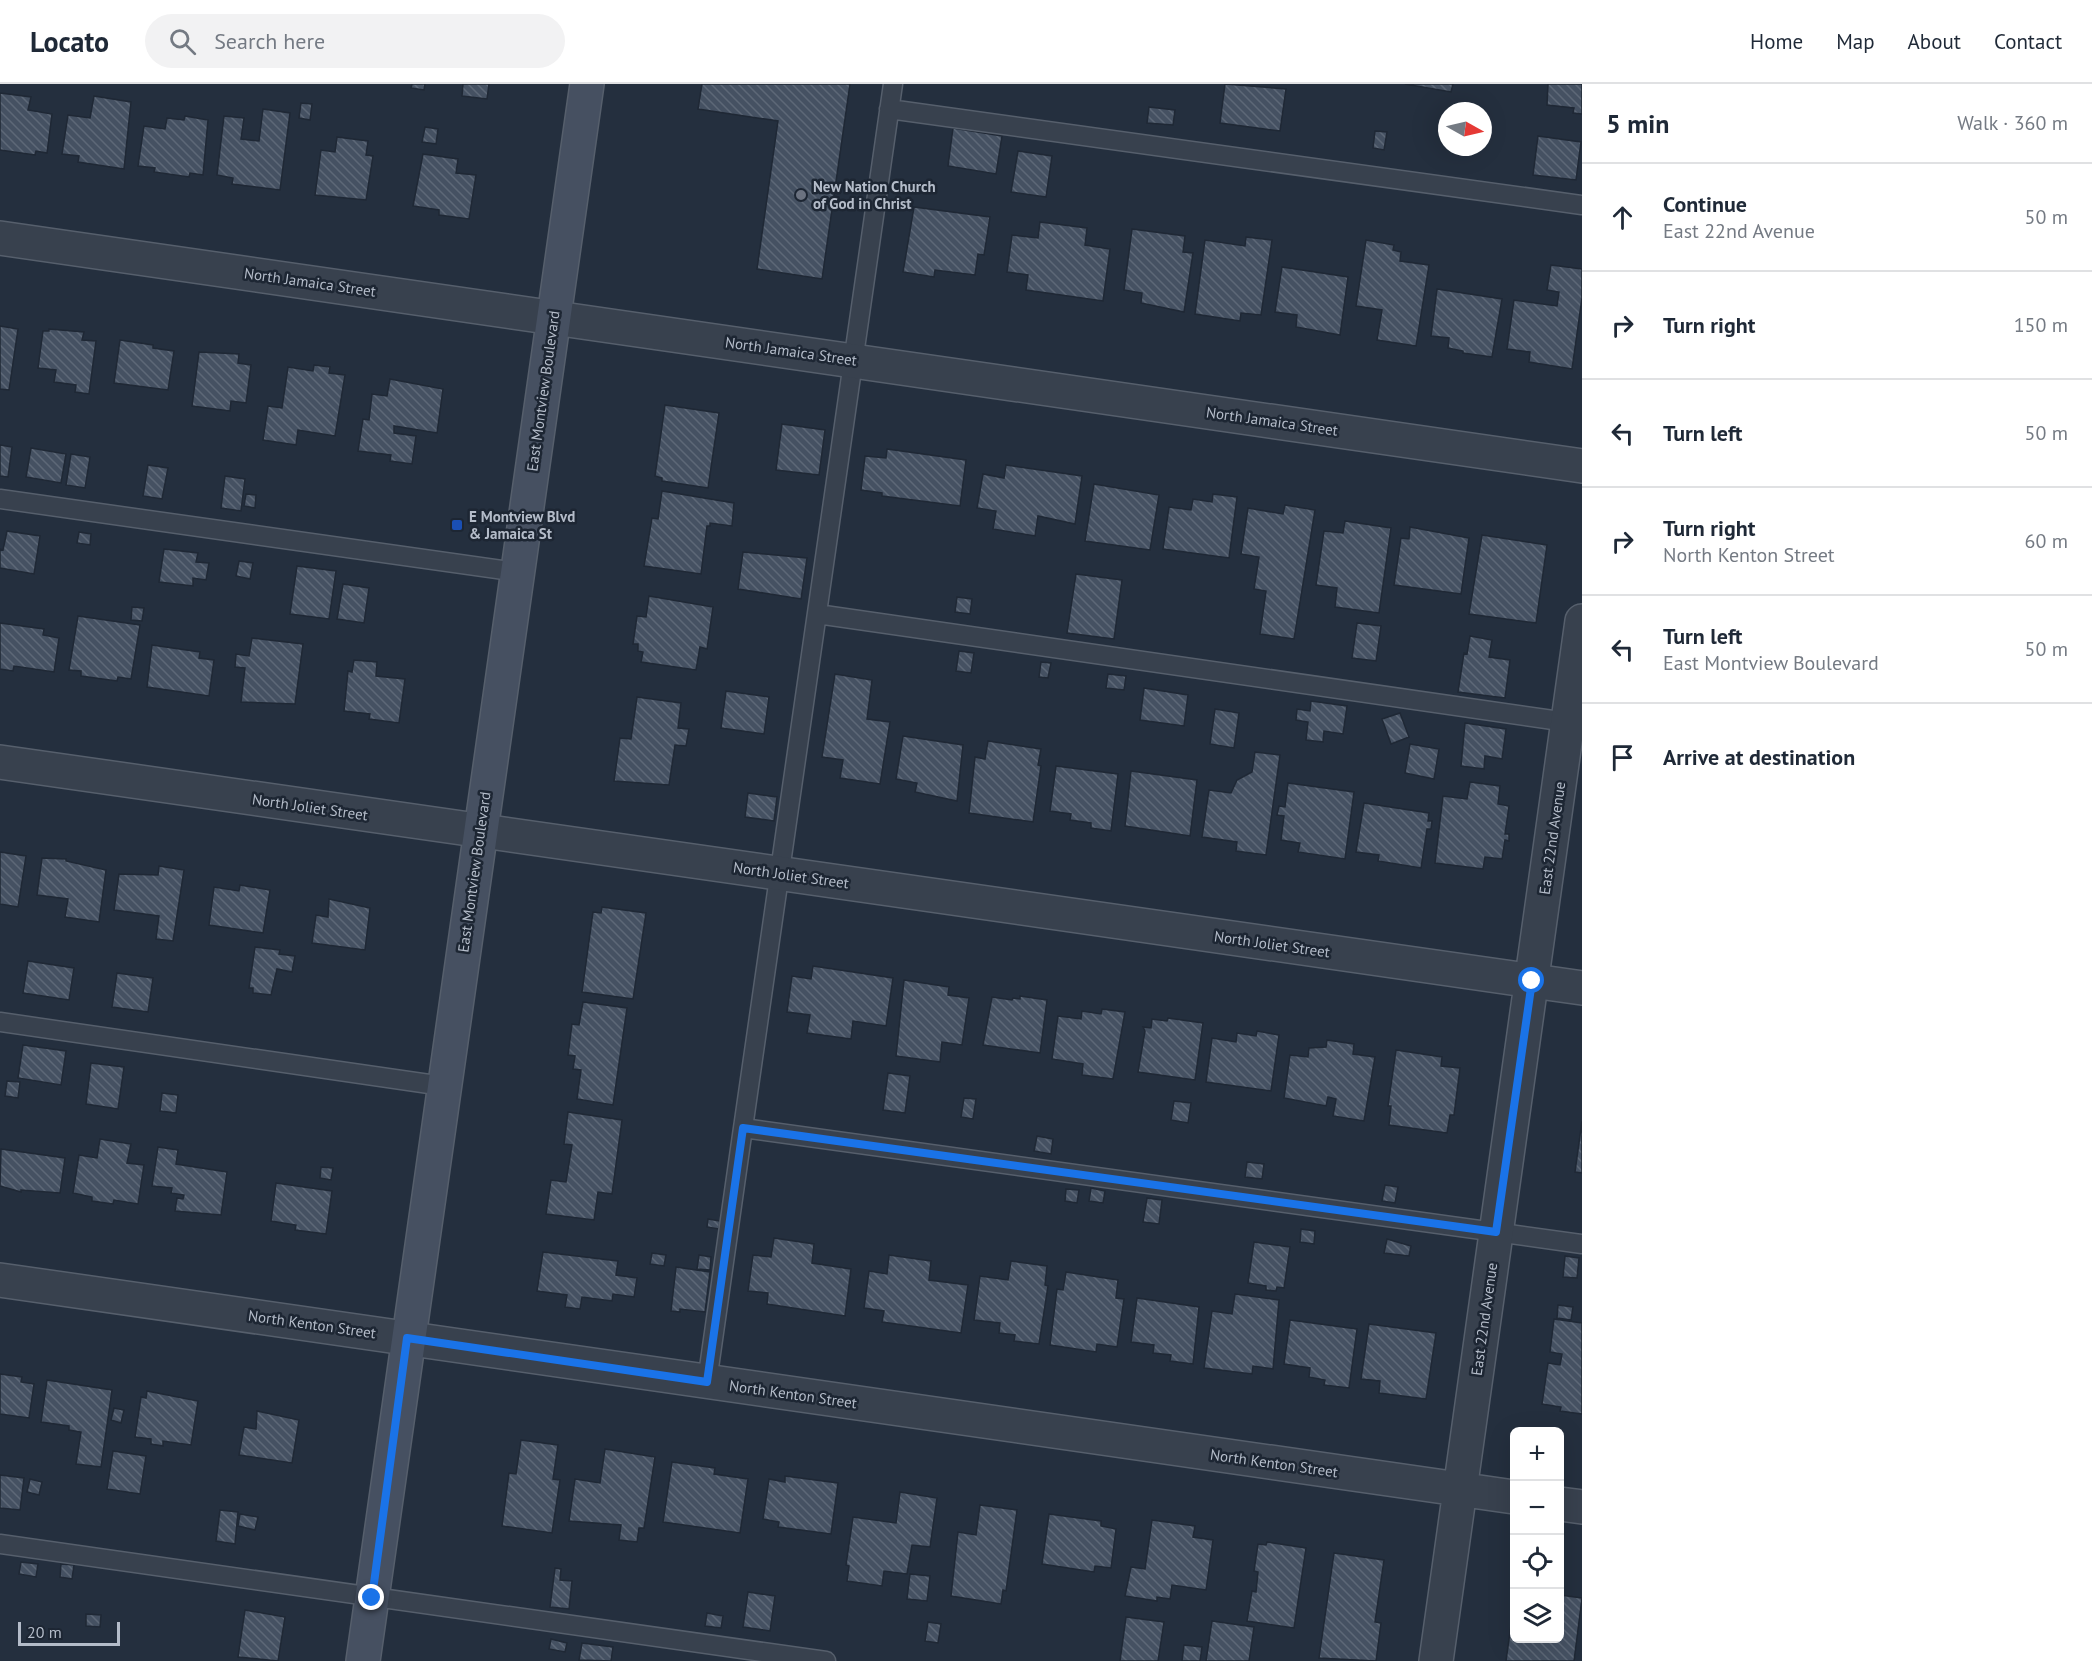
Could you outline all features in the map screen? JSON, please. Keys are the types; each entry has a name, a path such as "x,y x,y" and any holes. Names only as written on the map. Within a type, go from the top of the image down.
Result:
{"main road":[{"name":"East Montview Boulevard","path":"363,1661 407,1338 587,84"}],"street":[{"name":"North Jamaica Street","path":"0,238 1582,466"},
{"name":"East 22nd Avenue","path":"1436,1661 1532,981 1575,723 1582,621"},
{"name":"North Joliet Street","path":"0,762 1582,988"},
{"name":"North Kenton Street","path":"0,1280 1510,1496"},
{"path":"1564,1504 1582,1507"}],"lane":[{"path":"707,1382 893,84"},
{"path":"889,109 1582,205"},
{"path":"0,499 517,572"},
{"path":"817,614 1575,723"},
{"path":"0,1022 443,1086"},
{"path":"743,1128 1582,1244"},
{"path":"0,1544 826,1661"}],"building":[{"path":"412,84 425,84 424,90 411,88"},
{"path":"463,84 489,84 487,99 462,96"},
{"name":"New Nation Church of God in Christ","path":"702,84 850,84 822,279 757,269 778,121 698,109"},
{"path":"1225,84 1286,89 1280,131 1220,123"},
{"path":"1405,84 1453,84 1451,92"},
{"path":"1548,84 1582,84 1582,114 1573,113 1574,108 1547,105"},
{"path":"0,93 31,97 28,110 52,114 47,153 36,151 35,155 0,150"},
{"path":"94,96 131,102 124,169 78,162 79,156 62,154 68,115 90,118"},
{"path":"301,103 312,104 310,120 299,118"},
{"path":"1149,107 1175,110 1173,125 1147,123"},
{"path":"263,109 290,113 280,190 232,184 233,178 217,175 224,116 244,118 241,139 259,141"},
{"path":"185,116 208,120 203,175 190,173 189,177 154,172 155,168 138,166 144,126 165,129 167,118 184,120"},
{"path":"425,127 438,129 436,144 422,142"},
{"path":"953,128 1002,136 996,174 948,166"},
{"path":"1375,131 1387,132 1384,150 1373,148"},
{"path":"1538,136 1581,142 1576,180 1533,175"},
{"path":"337,137 368,141 366,155 373,156 366,200 315,195 321,150 335,152"},
{"path":"1018,151 1052,156 1046,197 1011,192"},
{"path":"423,154 458,159 456,173 476,175 469,219 439,215 439,210 413,206"},
{"path":"914,207 990,217 984,255 978,254 975,275 935,270 934,277 903,272"},
{"path":"1040,222 1087,228 1085,245 1110,249 1103,301 1026,290 1028,275 1007,272 1012,235 1038,238"},
{"path":"1132,229 1185,236 1183,252 1193,253 1184,312 1141,303 1142,293 1124,290"},
{"path":"1246,237 1272,240 1261,315 1241,313 1240,321 1195,314 1205,240 1245,246"},
{"path":"1366,240 1394,245 1393,250 1401,252 1400,261 1429,265 1416,346 1377,340 1382,310 1356,306"},
{"path":"1551,265 1582,269 1582,298 1572,369 1529,362 1530,352 1507,349 1514,300 1557,306 1559,292 1547,290"},
{"path":"1282,267 1348,277 1340,335 1296,327 1297,315 1275,312"},
{"path":"1437,289 1502,299 1492,357 1463,353 1463,351 1448,348 1449,338 1431,336"},
{"path":"0,326 18,329 9,390 0,389"},
{"path":"49,329 84,332 82,340 96,341 89,394 75,392 76,385 54,382 56,370 38,368 43,331 49,331"},
{"path":"120,340 174,351 168,390 114,383"},
{"path":"199,352 239,354 238,363 251,365 246,403 231,401 230,411 192,406"},
{"path":"314,365 330,367 329,373 345,375 335,436 298,430 296,445 263,440 268,406 282,408 288,367 313,371"},
{"path":"390,379 443,389 437,433 394,426 394,433 416,436 412,464 390,461 391,455 358,451 363,419 369,420 372,394 387,396"},
{"path":"665,405 719,413 708,488 662,481 662,478 655,476"},
{"path":"782,424 825,430 819,475 776,470"},
{"path":"0,445 12,447 8,477 0,476"},
{"path":"31,448 66,454 61,483 26,477"},
{"path":"887,449 966,460 960,506 882,496 882,493 861,490 865,456 886,458"},
{"path":"71,454 90,457 85,488 66,485"},
{"path":"148,465 168,468 162,499 143,496"},
{"path":"1006,465 1082,476 1075,524 1038,516 1035,536 993,529 996,511 977,508 983,474 1004,478"},
{"path":"225,476 245,479 241,511 221,508"},
{"path":"1094,484 1159,495 1150,550 1085,541"},
{"path":"662,491 734,503 732,526 710,523 710,526 707,526 701,574 644,566 652,518 658,519"},
{"path":"246,494 256,495 255,508 244,506"},
{"path":"1213,494 1237,497 1229,558 1163,549 1169,507 1191,510 1193,499 1212,502"},
{"path":"1285,505 1315,510 1294,639 1260,634 1266,591 1254,589 1259,557 1241,554 1248,508 1283,514"},
{"path":"1345,521 1391,528 1379,613 1335,607 1337,588 1316,585 1324,531 1343,533"},
{"path":"1410,527 1469,538 1461,594 1394,585 1401,538 1409,539"},
{"path":"7,531 40,536 34,574 0,568 0,549 3,550"},
{"path":"79,532 91,534 90,545 77,543"},
{"path":"1482,535 1547,545 1536,623 1469,614"},
{"path":"164,549 198,553 196,562 209,563 206,580 193,578 193,586 159,582"},
{"path":"743,552 807,558 801,599 738,589"},
{"path":"239,561 253,563 250,579 236,576"},
{"path":"297,566 336,571 329,619 290,614"},
{"path":"1076,574 1122,580 1114,639 1067,633"},
{"path":"343,584 369,588 364,623 337,619"},
{"path":"649,596 713,607 707,649 700,647 696,670 641,662 643,652 638,651 638,644 633,644 637,616 646,617"},
{"path":"957,597 972,599 970,614 955,612"},
{"path":"132,607 144,608 142,621 131,620"},
{"path":"78,616 140,625 131,679 118,677 117,681 81,676 81,671 69,670"},
{"path":"0,623 44,629 43,635 59,638 54,672 14,666 13,671 0,669"},
{"path":"1357,623 1381,626 1376,661 1352,658"},
{"path":"1470,636 1492,640 1489,657 1510,660 1505,698 1458,692 1464,653 1467,654"},
{"path":"252,638 303,644 295,704 241,702 245,668 235,667 236,654 249,656"},
{"path":"152,645 200,652 199,658 214,660 209,696 147,687"},
{"path":"959,651 974,653 971,673 956,671"},
{"path":"354,660 377,662 376,676 405,679 399,723 369,719 370,714 344,711 348,671 352,672"},
{"path":"1041,662 1051,663 1048,678 1039,677"},
{"path":"835,674 872,680 867,719 890,722 880,784 840,778 843,760 822,757"},
{"path":"1108,674 1126,676 1124,690 1106,688"},
{"path":"1144,688 1188,695 1184,726 1140,720"},
{"path":"726,691 769,697 764,734 721,728"},
{"path":"637,697 681,703 678,728 689,729 686,746 675,745 669,785 614,781 620,738 631,739"},
{"path":"1311,701 1347,706 1343,734 1324,731 1323,742 1306,740 1308,722 1296,720 1297,709 1310,711"},
{"path":"1215,709 1239,713 1234,748 1210,744"},
{"path":"1400,713 1409,737 1391,744 1382,719"},
{"path":"1465,723 1506,729 1502,759 1485,756 1484,769 1461,766"},
{"path":"903,736 963,745 957,801 915,792 917,783 896,779"},
{"path":"988,741 1041,749 1038,765 1041,766 1033,822 969,813 975,757 985,759"},
{"path":"1410,744 1439,749 1434,779 1405,773"},
{"path":"1255,752 1280,755 1266,855 1236,851 1237,842 1202,837 1209,790 1231,793 1237,780 1252,772"},
{"path":"1056,766 1118,774 1111,831 1091,828 1091,823 1070,820 1071,814 1050,811"},
{"path":"1131,771 1197,780 1190,836 1125,826"},
{"path":"1470,782 1500,786 1498,804 1509,806 1505,834 1509,834 1509,841 1505,840 1502,859 1485,857 1483,869 1435,863 1443,796 1467,799"},
{"path":"1288,783 1354,792 1345,859 1298,852 1300,843 1281,840 1284,816 1277,815 1279,806 1285,807"},
{"path":"748,793 777,797 774,821 745,817"},
{"path":"1364,803 1429,813 1428,821 1432,821 1431,829 1427,829 1421,868 1378,861 1379,855 1356,852"},
{"path":"0,852 26,856 18,907 0,904"},
{"path":"42,858 66,859 66,861 106,870 99,922 65,917 68,899 37,895"},
{"path":"159,866 184,870 173,941 156,939 159,916 114,910 119,874 158,875"},
{"path":"240,885 270,890 263,933 209,925 214,887 239,891"},
{"path":"329,899 370,908 365,950 312,943 316,915 328,917"},
{"path":"602,907 646,913 633,999 582,992 593,912 601,913"},
{"path":"255,947 280,950 279,954 295,956 292,972 277,969 271,995 253,993 253,988 249,988"},
{"path":"28,961 74,968 69,1000 23,993"},
{"path":"813,966 893,978 886,1026 853,1021 851,1039 807,1033 810,1015 787,1012 792,976 811,979"},
{"path":"117,973 153,978 148,1012 112,1007"},
{"path":"904,980 949,987 948,995 969,998 962,1045 942,1042 940,1062 896,1056"},
{"path":"1020,996 1047,1000 1040,1053 983,1045 992,997 1012,1000 1013,998 1020,999"},
{"path":"583,1002 627,1008 613,1105 577,1099 581,1070 573,1069 575,1056 568,1055 572,1024 579,1025"},
{"path":"1102,1009 1125,1012 1113,1079 1082,1075 1083,1064 1052,1059 1058,1016 1081,1019 1082,1011 1101,1014"},
{"path":"1168,1018 1203,1023 1195,1080 1138,1072 1145,1031 1143,1027 1151,1028 1152,1019 1167,1021"},
{"path":"1257,1031 1279,1035 1271,1091 1206,1082 1212,1038 1236,1042 1237,1033 1256,1036"},
{"path":"1327,1040 1354,1044 1353,1054 1375,1057 1364,1121 1333,1116 1336,1099 1328,1097 1326,1106 1284,1098 1290,1055 1308,1057 1309,1048 1326,1047"},
{"path":"23,1045 66,1051 61,1085 18,1078"},
{"path":"1396,1050 1442,1057 1441,1066 1460,1068 1454,1115 1450,1115 1447,1133 1389,1125 1391,1106 1388,1106"},
{"path":"91,1063 124,1067 118,1109 86,1104"},
{"path":"888,1073 910,1076 905,1113 883,1110"},
{"path":"7,1081 20,1082 18,1098 5,1096"},
{"path":"162,1093 178,1095 176,1113 160,1111"},
{"path":"964,1098 976,1099 973,1119 961,1117"},
{"path":"1174,1101 1191,1103 1188,1123 1171,1120"},
{"path":"568,1112 622,1120 612,1194 598,1192 594,1220 546,1214 551,1180 566,1182 572,1145 564,1144"},
{"path":"1582,1121 1582,1173 1575,1172"},
{"path":"1037,1136 1053,1139 1051,1154 1034,1151"},
{"path":"100,1139 131,1144 127,1163 144,1165 138,1204 114,1200 113,1204 92,1201 92,1197 73,1193 79,1155 97,1158"},
{"path":"158,1147 178,1150 176,1164 227,1172 221,1215 175,1211 177,1198 183,1199 184,1195 171,1193 172,1188 152,1186"},
{"path":"1,1149 65,1158 60,1193 21,1190 21,1192 0,1186"},
{"path":"1247,1162 1264,1164 1262,1179 1245,1177"},
{"path":"321,1167 333,1168 331,1180 320,1178"},
{"path":"276,1183 332,1191 326,1234 295,1230 296,1225 271,1221"},
{"path":"1385,1185 1398,1187 1395,1203 1382,1201"},
{"path":"1091,1188 1105,1191 1103,1203 1089,1201"},
{"path":"1066,1189 1079,1190 1077,1203 1065,1201"},
{"path":"1147,1198 1162,1200 1159,1224 1143,1222"},
{"path":"708,1219 720,1221 719,1229 707,1227"},
{"path":"1301,1229 1315,1231 1314,1244 1300,1242"},
{"path":"774,1238 814,1244 812,1263 851,1269 845,1316 767,1304 768,1293 748,1291 753,1255 771,1257"},
{"path":"1387,1239 1411,1246 1409,1256 1384,1253"},
{"path":"1254,1242 1290,1247 1284,1288 1277,1287 1276,1291 1266,1290 1266,1286 1248,1283"},
{"path":"543,1252 618,1261 616,1275 637,1278 634,1297 613,1294 612,1301 582,1297 580,1309 565,1307 567,1295 537,1291"},
{"path":"652,1253 666,1255 664,1266 650,1264"},
{"path":"699,1255 711,1257 710,1270 697,1269"},
{"path":"889,1255 931,1261 929,1280 968,1285 961,1333 882,1322 884,1311 864,1308 869,1271 887,1274"},
{"path":"1565,1256 1579,1258 1577,1278 1563,1277"},
{"path":"1011,1261 1047,1266 1045,1285 1048,1286 1039,1344 1014,1341 1015,1335 999,1333 1000,1323 974,1320 980,1276 1008,1280"},
{"path":"676,1267 710,1272 705,1312 680,1309 680,1312 671,1311"},
{"path":"1066,1272 1118,1280 1116,1298 1124,1299 1117,1347 1097,1344 1096,1352 1050,1345 1057,1289 1063,1290"},
{"path":"1235,1294 1279,1300 1273,1369 1253,1366 1252,1374 1204,1368 1212,1311 1232,1314"},
{"path":"1137,1298 1199,1307 1193,1364 1170,1361 1171,1355 1153,1353 1154,1345 1131,1342"},
{"path":"1558,1305 1573,1307 1571,1320 1557,1318"},
{"path":"1554,1319 1582,1323 1582,1414 1560,1411 1561,1407 1542,1404 1548,1363 1560,1365 1562,1354 1550,1352"},
{"path":"1290,1320 1357,1329 1349,1388 1324,1385 1325,1380 1309,1377 1310,1368 1284,1364"},
{"path":"1369,1324 1436,1333 1426,1399 1379,1393 1380,1381 1361,1379"},
{"path":"0,1374 22,1377 21,1382 34,1384 29,1418 0,1414"},
{"path":"47,1380 112,1390 101,1467 76,1464 81,1432 69,1430 69,1426 41,1422"},
{"path":"147,1391 198,1401 191,1445 163,1441 163,1446 151,1444 151,1439 135,1437 141,1397 146,1398"},
{"path":"114,1408 124,1410 121,1423 111,1420"},
{"path":"257,1411 299,1420 292,1463 239,1455 244,1427 256,1429"},
{"path":"521,1440 558,1445 553,1479 560,1480 552,1533 502,1526 509,1473 516,1474"},
{"path":"605,1449 655,1457 644,1528 639,1528 637,1542 619,1540 621,1525 569,1521 575,1479 600,1483"},
{"path":"113,1451 146,1456 140,1494 107,1489"},
{"path":"672,1462 715,1468 714,1474 748,1479 740,1533 663,1522"},
{"path":"0,1475 24,1478 20,1510 0,1508"},
{"path":"785,1476 838,1483 831,1534 778,1527 779,1522 763,1519 769,1479 785,1482"},
{"path":"30,1479 42,1482 39,1495 27,1492"},
{"path":"900,1492 937,1498 930,1547 912,1545 907,1574 884,1571 882,1586 847,1581 849,1566 846,1565 853,1517 896,1523"},
{"path":"980,1505 1017,1510 1006,1591 1003,1590 1001,1604 951,1596 958,1532 976,1535"},
{"path":"220,1510 238,1512 235,1544 216,1541"},
{"path":"240,1514 258,1517 255,1530 238,1526"},
{"path":"1049,1514 1101,1521 1101,1526 1116,1529 1111,1568 1095,1566 1094,1572 1042,1564"},
{"path":"1152,1520 1195,1526 1193,1537 1213,1540 1206,1590 1172,1585 1170,1599 1157,1597 1157,1601 1125,1596 1131,1567 1145,1569"},
{"path":"1267,1542 1306,1548 1294,1628 1247,1621 1252,1591 1256,1592 1258,1572 1254,1571 1258,1544 1266,1545"},
{"path":"1334,1553 1384,1560 1375,1622 1381,1623 1376,1661 1319,1658"},
{"path":"21,1562 38,1564 36,1577 19,1574"},
{"path":"61,1564 74,1565 72,1579 60,1577"},
{"path":"555,1568 561,1569 560,1580 572,1581 569,1609 550,1607"},
{"path":"910,1574 930,1576 927,1601 907,1599"},
{"path":"748,1592 775,1596 770,1631 743,1627"},
{"path":"1564,1596 1582,1598 1574,1661 1506,1661 1510,1632 1510,1643 1564,1643"},
{"path":"245,1610 285,1617 278,1661 238,1657"},
{"path":"707,1613 723,1616 721,1628 705,1626"},
{"path":"86,1614 101,1615 100,1627 86,1626"},
{"path":"1126,1617 1164,1622 1158,1661 1120,1661"},
{"path":"1212,1621 1254,1627 1249,1661 1206,1661"},
{"path":"928,1622 941,1624 938,1643 925,1641"},
{"path":"551,1639 567,1643 565,1652 549,1649"},
{"path":"582,1643 613,1647 611,1661 579,1660"},
{"path":"1184,1645 1202,1647 1200,1661 1182,1661"}],"place":[{"name":"New Nation Church of God in Christ","path":"801,195"},
{"name":"E Montview Blvd & Jamaica St","path":"457,525"}],"route":[{"path":"372,1598 407,1338 707,1382 743,1128 1496,1232 1532,981"}]}
